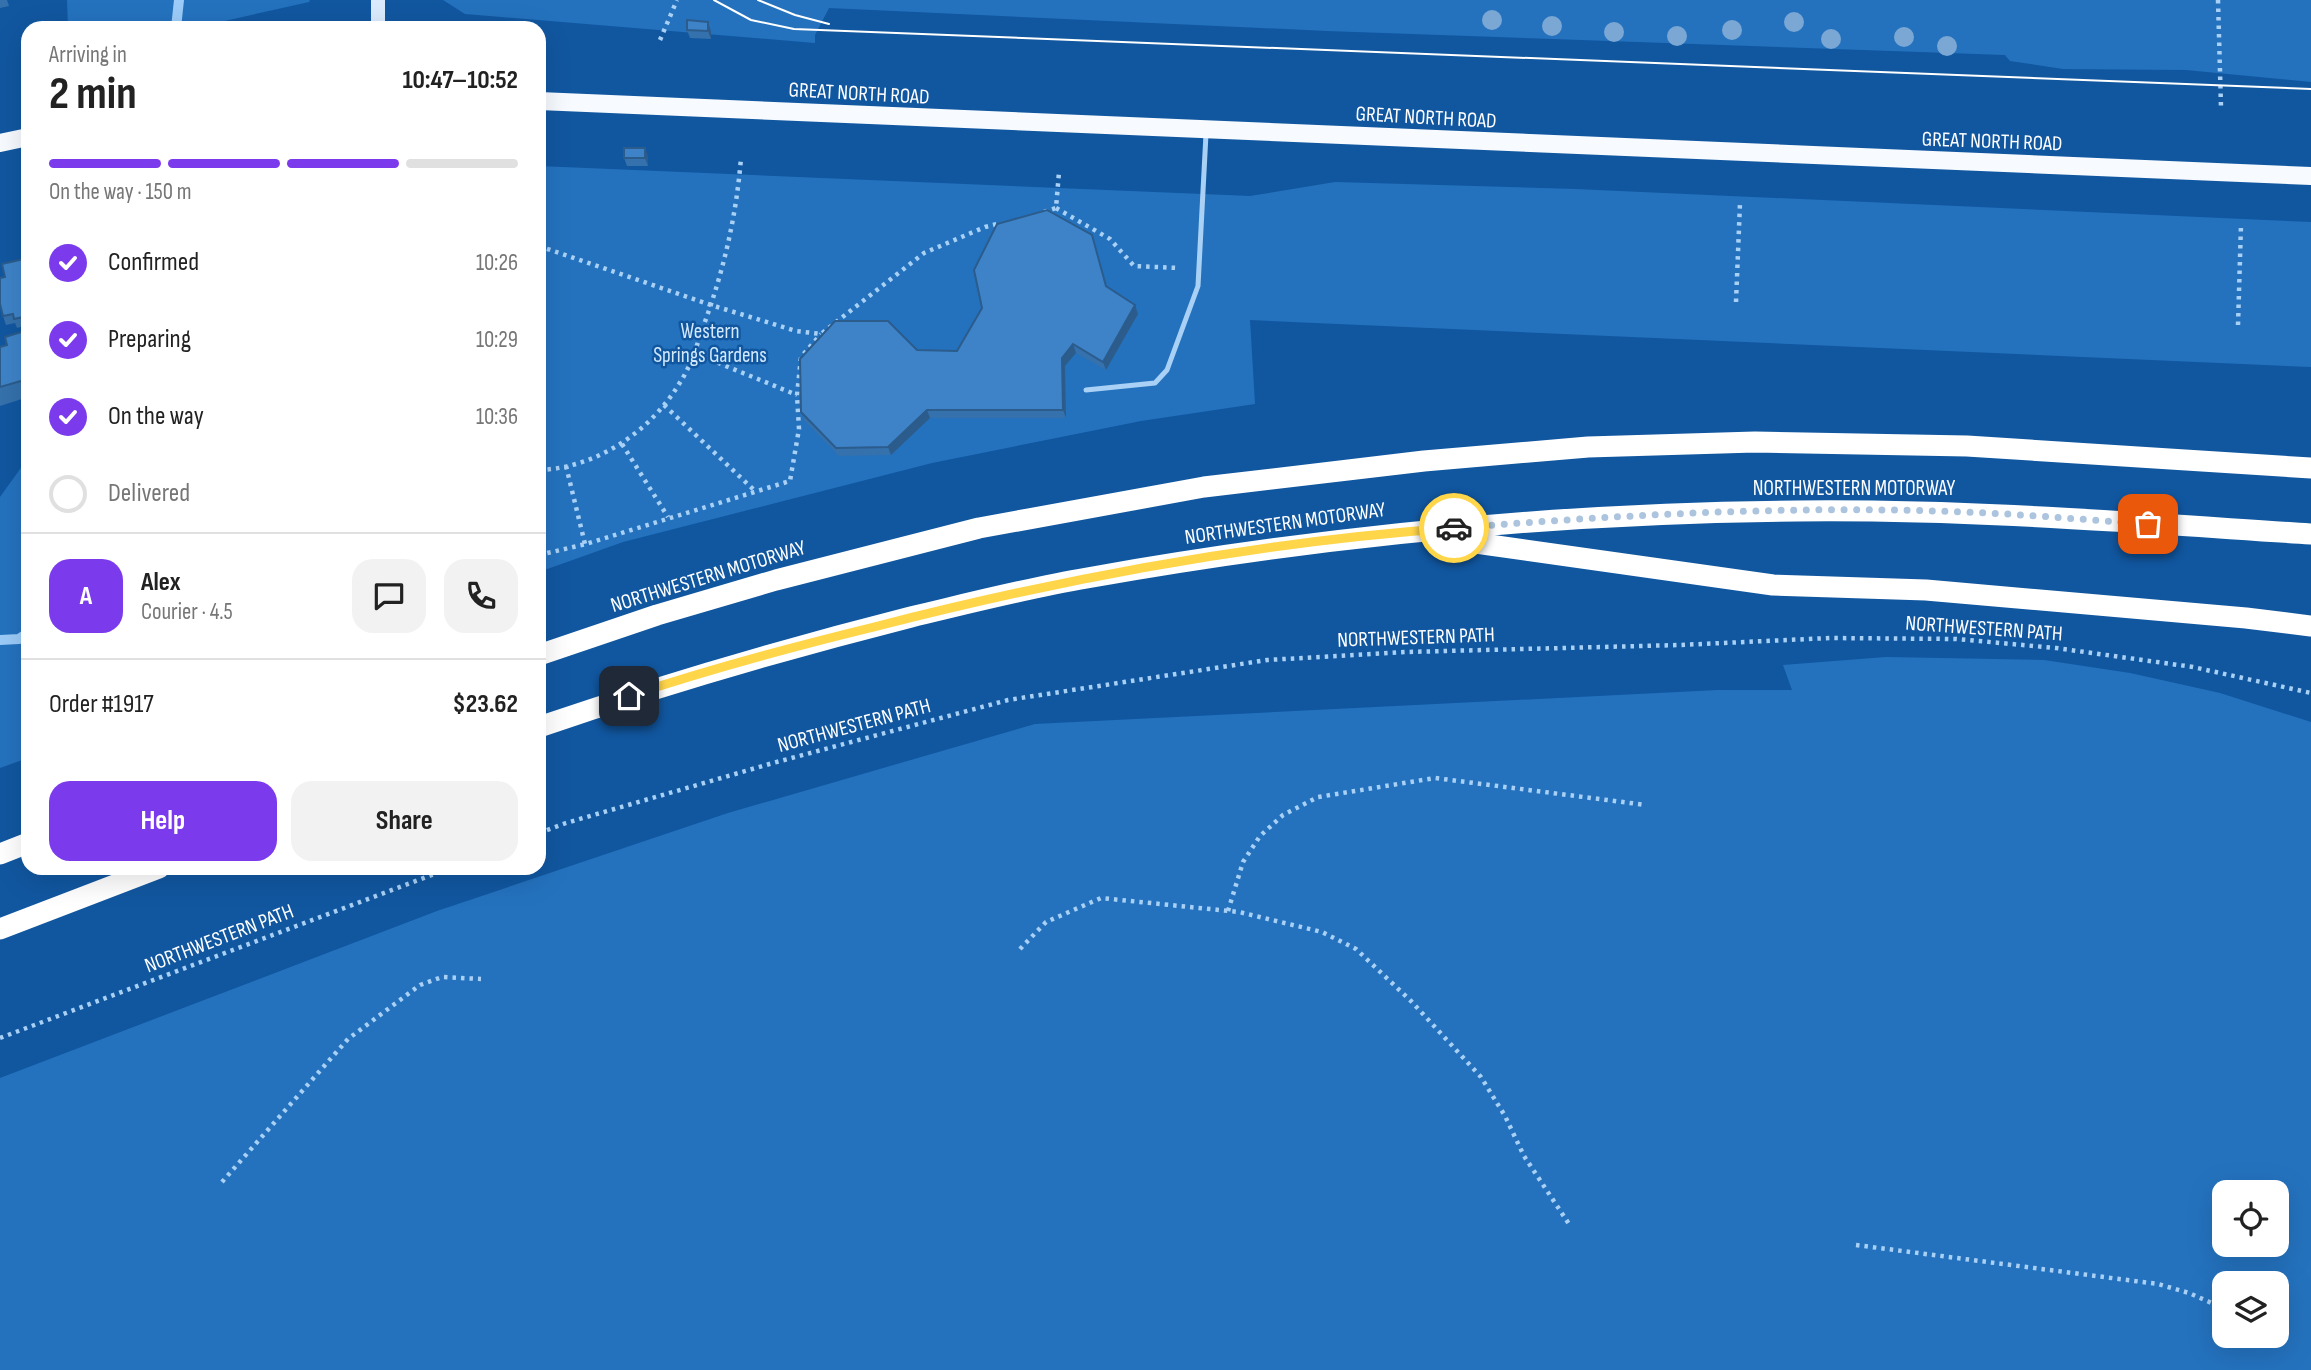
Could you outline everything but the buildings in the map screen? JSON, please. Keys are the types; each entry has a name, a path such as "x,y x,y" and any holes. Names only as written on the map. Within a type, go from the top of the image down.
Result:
{"highway":[{"name":"NORTHWESTERN MOTORWAY","path":"546,653 657,615 776,580 979,528 1204,487 1424,461 1588,447 1755,442 1967,446 2311,468"},
{"name":"NORTHWESTERN MOTORWAY","path":"546,725 652,688 782,650 970,603 1084,578 1242,552 1398,532 1630,515 1811,511 1962,512 2311,534"},
{"path":"1398,532 1773,585 1926,590 2311,626"},
{"path":"0,854 21,846"},
{"path":"0,929 141,875"}],"main road":[{"path":"378,0 378,21"},
{"name":"GREAT NORTH ROAD","path":"546,101 2311,176"},
{"path":"0,143 21,138"}],"lane":[{"path":"1086,390 1155,383 1167,370 1198,286 1206,129"}],"path":[{"path":"660,40 677,0"},
{"path":"2218,0 2221,107"},
{"path":"546,469 566,466 622,444 664,405 680,383 694,353 729,247 741,158"},
{"path":"1056,208 1059,172"},
{"path":"1736,302 1740,203"},
{"path":"1032,215 1056,208 1110,239 1134,266 1199,269"},
{"path":"546,553 586,544 790,481 799,429 797,395 801,357 821,334 924,253 985,227 1009,221"},
{"path":"2238,325 2241,225"},
{"path":"546,248 711,305 796,331 821,334"},
{"path":"694,353 797,395"},
{"path":"664,405 755,492"},
{"path":"622,444 668,517"},
{"path":"566,466 586,544"},
{"name":"NORTHWESTERN PATH","path":"546,831 760,766 1008,700 1268,660 1406,652 1830,638 1956,639 2056,648 2193,667 2311,693"},
{"path":"1228,911 1242,862 1260,836 1283,815 1318,797 1435,778 1646,805"},
{"name":"NORTHWESTERN PATH","path":"0,1038 431,875"},
{"path":"1020,949 1046,922 1101,898 1228,911 1322,932 1356,949 1411,1000 1481,1077 1505,1116 1524,1156 1569,1224"},
{"path":"222,1182 348,1039 420,985 442,977 481,979"},
{"path":"1856,1245 2158,1284 2212,1303"}],"green space":[{"path":"67,0 310,0 224,21 68,21"},
{"path":"443,0 2311,0 2311,82 2186,70 2063,69 2010,61 2005,55 1327,31 829,8 815,35 815,43 465,14"},
{"name":"Western Springs Gardens","path":"546,166 1250,196 1335,182 1575,189 2311,222 2311,367 1250,320 1255,404 1141,421 932,463 623,542 546,570"},
{"path":"21,468 21,760 0,768 0,497"},
{"path":"1886,657 2044,660 2130,673 2220,693 2311,722 2311,1370 0,1370 0,1078 437,911 728,813 1035,724 1718,690 1792,690 1783,665"}],"waterway":[{"path":"177,21 179,0"},
{"path":"0,640 21,638"}],"tram line":[{"path":"714,0 751,20 794,29 2311,89"},
{"path":"758,0 795,15 829,24"}],"way so far":[{"path":"1454,528 1630,515 1797,511 1962,512 2148,524"}],"route":[{"path":"629,696 808,643 1084,578 1242,552 1398,532 1454,528"}]}
